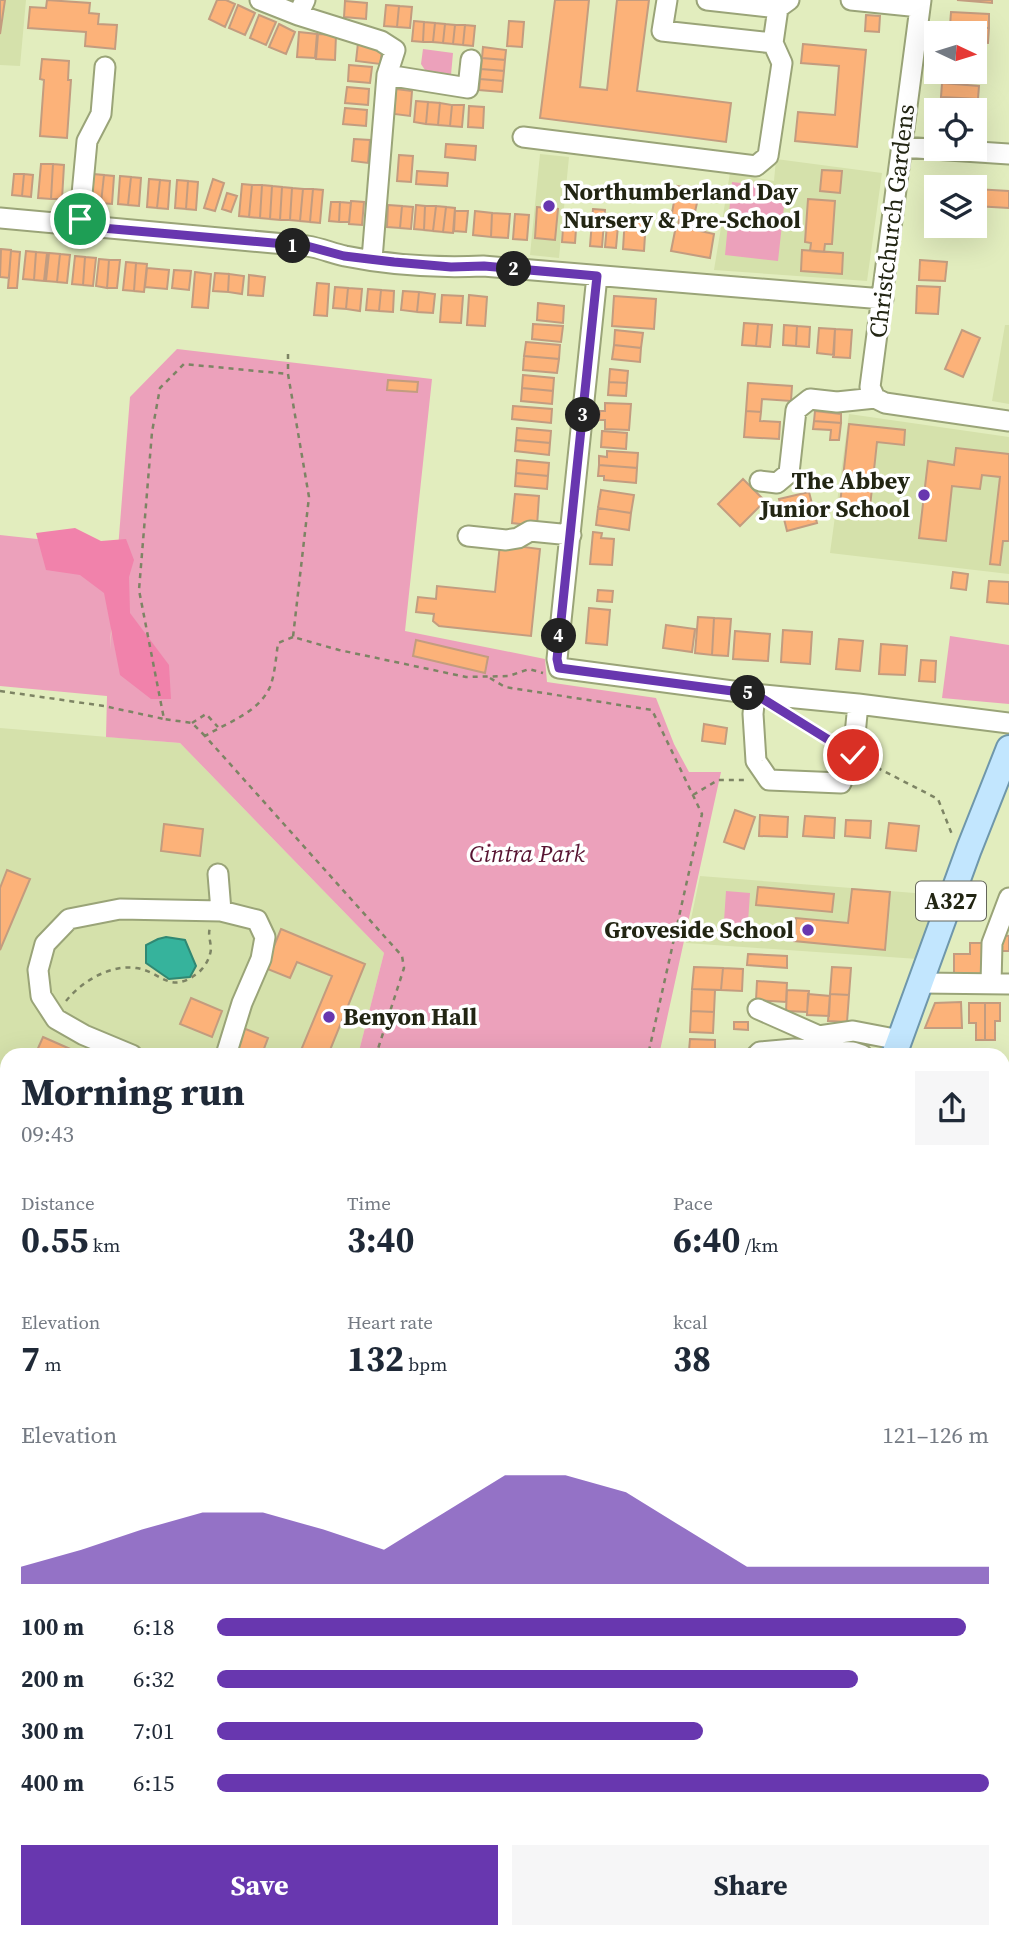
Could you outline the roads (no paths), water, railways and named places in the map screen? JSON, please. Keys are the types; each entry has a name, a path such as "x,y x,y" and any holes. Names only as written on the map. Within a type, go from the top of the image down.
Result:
{"main road":[{"name":"A327","path":"897,1047 1009,748"}],"street":[{"path":"260,0 302,8 329,24 381,40 395,50 387,75 373,260"},
{"path":"667,0 662,31 773,43"},
{"path":"523,137 756,166 768,156 782,63 773,43 783,4 707,0"},
{"path":"852,0 920,3"},
{"name":"Christchurch Gardens","path":"875,398 870,387 920,3"},
{"path":"387,75 468,88 471,60"},
{"path":"79,226 87,141 102,114 106,67"},
{"path":"902,147 1009,154"},
{"path":"0,218 307,246 344,256 373,260 451,267 484,266 883,299"},
{"path":"597,276 557,659 559,668 1009,723"},
{"path":"760,481 777,483 789,473 796,410 810,399 837,402 875,398 912,407 1009,421"},
{"path":"468,536 506,540 518,538 530,531 571,535"},
{"path":"755,694 753,714 756,761 769,780 841,783 853,755 858,704"},
{"path":"218,874 218,911"},
{"path":"921,983 1000,984 992,943 1009,898"},
{"path":"115,1048 56,1020 41,996 38,970 45,944 69,919 120,909 218,911 257,920 265,937 261,959 242,1003 228,1048"},
{"path":"758,1009 819,1037 853,1031 897,1047"}],"water":[{"path":"166,937 185,940 196,966 190,977 169,979 146,963 146,945"}],"place":[{"name":"Northumberland Day Nursery & Pre-School","path":"549,206"},
{"name":"The Abbey Junior School","path":"924,495"},
{"name":"Groveside School","path":"808,930"},
{"name":"Benyon Hall","path":"329,1017"}],"park label":[{"name":"Cintra Park","path":"527,854"}]}
